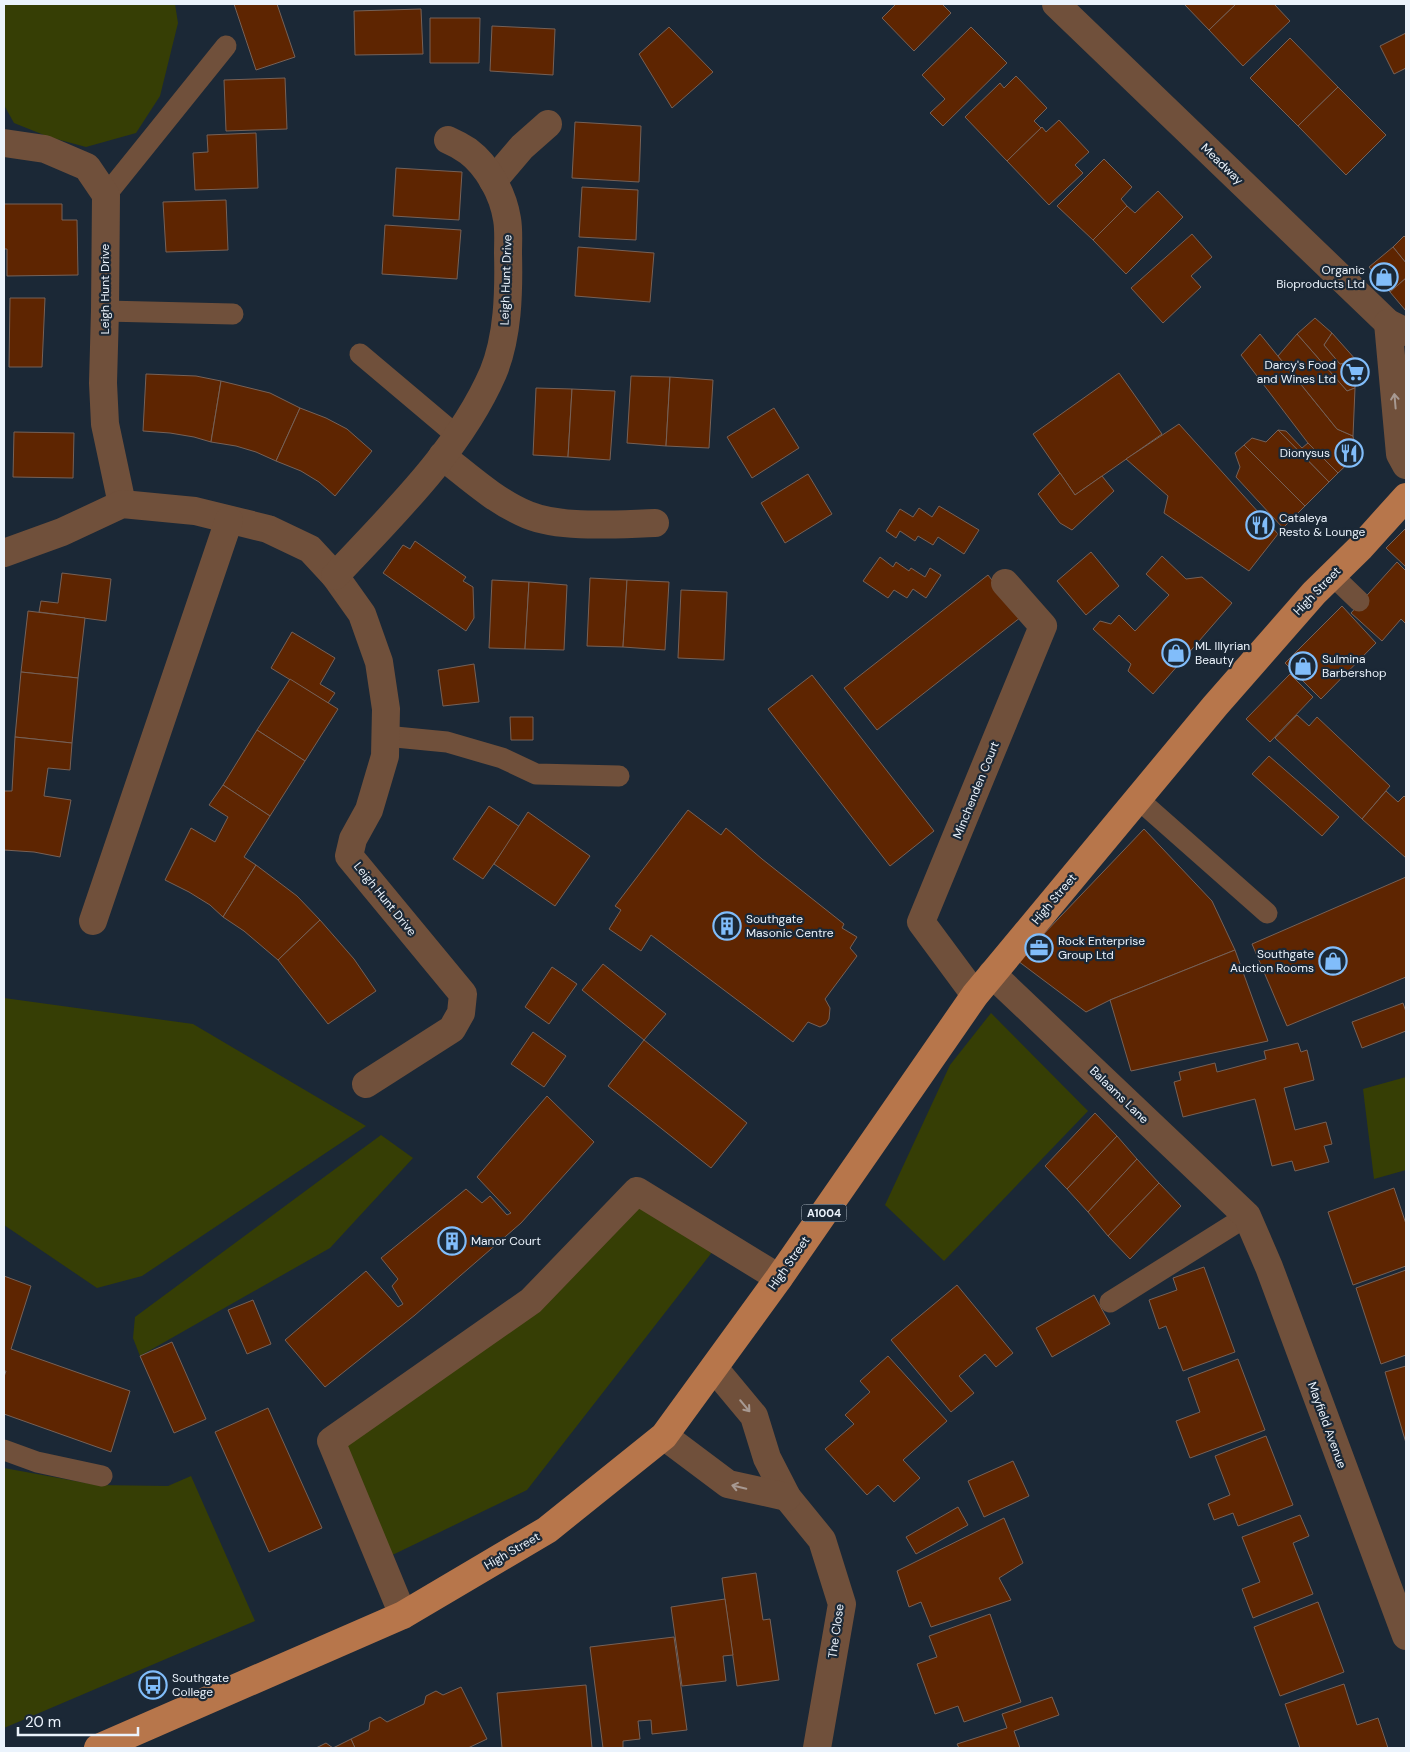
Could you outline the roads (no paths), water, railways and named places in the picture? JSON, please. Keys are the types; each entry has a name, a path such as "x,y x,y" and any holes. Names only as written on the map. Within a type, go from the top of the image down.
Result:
{"main road":[{"name":"High Street","path":"98,1748 403,1614 547,1530 664,1436 779,1278 975,995 1215,706 1314,593 1406,497"}],"street":[{"name":"Meadway","path":"1056,4 1397,327 1400,454 1406,465"},
{"path":"493,181 522,147 548,124"},
{"name":"Leigh Hunt Drive","path":"335,576 429,475 469,418 493,372 503,337 507,299 508,220 502,199 483,166 469,152 448,140"},
{"path":"4,142 45,149 87,167 106,195"},
{"name":"Leigh Hunt Drive","path":"106,195 106,311 103,383 105,424 122,504 196,511 268,529 310,549 335,576 362,614 379,662 386,709 385,756 369,810 353,839 349,856 463,994 461,1014 452,1029 366,1084"},
{"path":"449,446 502,501 529,515 556,522 615,525 655,523"},
{"path":"4,553 62,532 122,504"},
{"path":"94,921 229,520"},
{"name":"Minchenden Court","path":"975,995 921,922 1043,626 1005,583"},
{"name":"Balaams Lane","path":"992,974 1246,1216"},
{"path":"403,1614 331,1441 531,1301 637,1191 779,1278"},
{"name":"Mayfield Avenue","path":"1246,1216 1269,1267 1406,1636"},
{"name":"The Close","path":"714,1368 754,1416 767,1458 787,1497 822,1540 842,1604 817,1748"},
{"path":"664,1436 728,1484 787,1497"}],"lane":[{"path":"106,195 226,46"},
{"path":"106,311 233,314"},
{"path":"360,354 449,446"},
{"path":"1332,575 1359,601"},
{"path":"385,736 447,742 502,758 536,774 619,776"},
{"path":"1138,799 1267,913"},
{"path":"1110,1302 1246,1216"},
{"path":"4,1450 38,1462 102,1476"}],"place":[{"name":"Organic Bioproducts Ltd","path":"1384,277"},
{"name":"Darcy's Food and Wines Ltd","path":"1355,372"},
{"name":"Dionysus","path":"1349,453"},
{"name":"Cataleya Resto & Lounge","path":"1260,525"},
{"name":"ML Illyrian Beauty","path":"1176,653"},
{"name":"Sulmina Barbershop","path":"1303,666"},
{"name":"Southgate Masonic Centre","path":"727,926"},
{"name":"Rock Enterprise Group Ltd","path":"1039,948"},
{"name":"Southgate Auction Rooms","path":"1333,961"},
{"name":"Manor Court","path":"452,1241"},
{"name":"Southgate College","path":"153,1685"}]}
